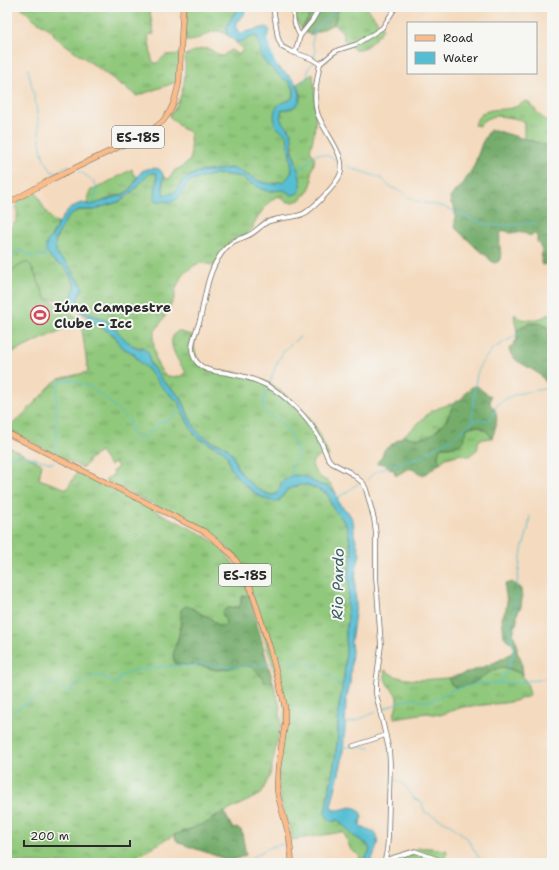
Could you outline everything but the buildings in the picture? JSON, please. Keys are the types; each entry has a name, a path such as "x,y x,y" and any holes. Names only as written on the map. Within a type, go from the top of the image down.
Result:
{"main road":[{"name":"ES-185","path":"7,204 152,130 163,121 174,102 179,83 183,7"},
{"name":"ES-185","path":"7,433 205,532 228,550 241,566 251,589 269,646 285,708 285,724 278,768 277,788 288,828 292,863"}],"street":[{"path":"273,7 277,31 282,47 316,62"},
{"path":"294,7 294,24 300,36"},
{"path":"295,53 300,36 312,21 320,7"},
{"path":"316,62 338,50 357,44 382,28 396,7"},
{"path":"316,62 316,105 321,122 340,156 342,165 339,178 313,207 304,214 268,222 251,234 234,241 225,249 217,260 208,283 192,348 196,360 208,370 232,374 258,382 273,389 290,402 311,426 319,438 329,460 360,480 365,486 374,519 376,534 376,577 381,645 376,694 389,750 390,776 388,838 385,862 415,852 448,863"},
{"path":"353,746 386,735"}],"green space":[{"path":"20,7 149,7 154,34 148,35 152,60 154,63 157,63 166,55 180,54 179,81 137,96 55,37 53,32"},
{"path":"187,7 240,7 230,20 226,29 227,35 217,31 211,32 195,40 185,41"},
{"path":"296,7 312,7 308,19 301,28 295,18"},
{"path":"312,7 339,7 334,24 311,35 301,29 308,19"},
{"path":"339,7 366,7 383,28 377,37 367,46 361,49 354,49 344,40 342,31 334,24"},
{"path":"255,35 257,36 261,55 264,61 293,87 294,93 291,99 280,104 275,112 276,127 287,134 292,173 283,182 267,184 256,180 239,170 230,168 201,171 185,178 177,190 173,193 164,195 163,175 165,178 169,179 175,170 182,167 190,160 191,157 190,133 184,130 169,116 181,95 185,71 185,55 205,49 211,50 221,56 231,50 237,54 240,54 242,49 236,42"},
{"path":"313,74 316,113 313,141 310,151 315,160 311,174 312,181 308,192 296,201 288,202 278,196 273,199 263,209 253,225 253,228 247,234 230,242 214,266 200,263 182,275 175,291 175,297 155,331 153,339 156,361 163,374 167,376 179,377 186,372 176,357 172,346 174,335 178,331 194,336 194,348 200,363 204,366 216,371 245,374 266,382 287,396 300,407 311,420 329,456 318,457 313,460 312,463 314,469 318,475 330,483 336,493 327,486 320,485 303,476 291,476 281,483 280,488 275,495 270,495 260,491 246,478 238,468 232,453 227,448 199,433 191,421 181,398 158,375 143,347 132,345 103,319 88,314 82,309 78,300 83,288 82,285 70,267 56,253 55,243 63,224 71,214 82,210 94,210 119,202 129,195 150,173 156,173 155,194 157,201 174,201 177,199 188,182 216,174 242,177 246,181 257,185 261,189 271,191 284,190 290,194 301,185 293,150 291,133 289,128 282,123 280,118 282,110 293,108 301,97 297,84"},
{"path":"526,101 552,127 552,147 524,138 524,121 500,116 488,118 479,126 474,125 480,115 485,112 508,109 518,106"},
{"path":"490,130 495,130 552,147 552,221 550,222 548,231 552,234 552,263 542,265 542,252 537,241 537,235 528,235 523,232 501,232 501,257 499,261 495,263 456,229 454,206 451,204 450,198 455,191 461,187 474,166 482,143"},
{"path":"132,169 133,174 137,177 135,183 129,190 123,194 98,203 87,204 88,195 91,190"},
{"path":"36,192 47,213 58,224 46,245 50,255 64,266 75,285 70,301 46,299 33,269 25,263 17,267 7,278 7,232 17,217 16,205 19,200"},
{"name":"Iúna Campestre Clube - Icc","path":"28,263 31,266 46,299 66,308 81,321 7,355 7,278 17,267"},
{"path":"552,312 552,341 548,339 547,326 531,323 524,325 517,331 514,317 515,314 518,318 532,320 544,317"},
{"path":"88,318 114,335 120,346 134,354 139,362 147,368 160,385 179,403 195,435 224,451 227,455 231,468 248,488 261,497 279,501 283,494 292,487 300,484 313,486 328,494 333,509 347,526 352,554 348,594 346,651 344,677 338,713 338,735 335,759 325,813 338,820 354,836 367,844 370,850 363,863 361,863 359,855 351,850 344,833 342,832 292,840 291,830 286,819 277,787 285,706 244,569 234,555 223,543 200,526 139,498 105,480 114,474 113,471 118,467 115,462 110,466 100,452 88,460 88,463 82,468 7,429 24,414 54,382 59,379 88,372 81,321"},
{"path":"537,323 547,326 548,339 552,341 552,389 540,375 513,357 509,349 517,339 518,329 520,327"},
{"path":"474,386 477,386 491,396 490,404 496,411 497,416 492,438 481,427 471,426 467,428 464,441 456,446 442,447 438,455 440,463 426,474 422,475 412,469 409,469 396,476 393,469 391,470 385,464 377,464 382,457 384,450 403,436 422,438 434,432 447,419 455,402 462,398"},
{"path":"455,403 446,419 436,432 422,438 403,436 430,412"},
{"path":"477,426 486,431 492,438 479,440 477,450 470,456 461,454 446,458 440,463 438,455 442,447 450,447 466,435 467,428"},
{"path":"7,446 42,464 39,479 67,489 77,472 198,532 214,542 224,552 237,568 249,594 241,597 241,604 239,607 233,607 223,616 226,622 222,627 209,617 192,608 181,611 180,631 174,651 174,661 175,663 196,664 217,670 244,665 256,670 266,682 273,682 280,706 281,724 270,775 261,794 221,814 209,822 174,835 127,863 7,863"},
{"path":"512,582 521,589 521,607 517,614 517,621 513,634 517,643 517,652 521,659 523,674 502,667 467,686 454,686 448,678 473,671 493,663 502,659 514,650 513,645 504,636 502,618 507,602 505,584"},
{"path":"249,594 273,682 264,682 261,675 250,666 217,670 192,664 176,664 173,655 179,636 182,608 186,606 192,608 209,617 222,627 226,622 222,613 225,609 239,607 241,604 241,597"},
{"path":"499,667 523,674 530,695 515,701 504,703 463,707 440,715 427,713 394,718 397,699 396,695 386,681 385,670 407,679 424,680 448,678 451,684 492,671"},
{"path":"224,812 233,829 236,828 241,830 246,855 231,861 179,843 175,839 174,835 209,822"},
{"path":"418,848 446,850 447,852 443,863 398,863 401,855"}],"water":[{"path":"240,7 246,7 244,15 235,25 237,30 241,33 266,27 268,28 270,31 265,44 266,54 271,61 292,79 299,90 300,98 298,104 282,110 281,119 290,130 292,136 292,149 301,182 300,191 292,195 284,190 267,191 254,184 251,184 242,177 216,174 188,182 179,197 173,201 157,201 155,200 156,173 151,173 133,191 118,202 95,210 78,210 67,218 55,240 56,252 58,256 68,264 83,287 78,299 78,303 82,310 107,321 135,347 144,349 148,352 150,365 162,380 180,398 197,431 210,441 228,449 232,453 238,468 250,483 260,491 275,495 283,481 291,476 303,476 320,485 327,486 336,493 339,504 348,512 353,520 354,534 360,554 356,570 355,583 356,606 351,643 350,683 346,700 342,761 331,806 332,809 336,810 352,807 355,808 362,816 360,824 361,827 374,832 377,843 370,863 363,863 370,850 367,844 354,836 338,820 334,822 329,820 325,813 335,759 338,735 338,713 344,677 346,651 349,584 348,572 352,554 347,526 333,509 328,494 308,485 300,485 288,489 279,501 273,501 259,496 240,480 231,469 227,455 224,451 195,435 179,403 160,385 147,368 139,362 134,354 120,346 114,335 91,321 84,314 74,308 70,301 75,284 64,266 54,261 46,250 48,240 51,238 58,224 68,210 82,203 90,205 95,204 128,192 142,171 147,169 159,169 162,172 164,195 173,193 177,190 185,178 198,172 231,168 261,182 276,184 277,182 283,182 289,176 292,170 287,135 276,127 274,114 277,106 292,99 294,90 291,84 263,60 257,36 250,37 245,41 236,42 227,35 229,22"}],"waterway":[{"path":"315,58 315,49 312,42 316,29 339,7"},
{"name":"Rio Pardo","path":"262,34 274,66"},
{"path":"298,86 307,77 308,69 314,61"},
{"path":"28,69 36,105 41,149 44,159 52,172 57,172 68,165 71,167"},
{"path":"298,170 305,166 313,156 320,154 339,161"},
{"path":"348,166 381,178 390,187 403,192 408,197 416,201 445,207 481,223 502,225 536,223"},
{"path":"79,171 90,178 96,186 97,191 92,205"},
{"path":"7,253 21,250 30,256 36,254 44,257 46,256 44,251 46,248"},
{"path":"472,421 475,386 477,374 481,364 492,349 520,332"},
{"path":"270,383 280,357 284,351 300,337"},
{"path":"55,454 58,384 62,381 72,380 89,386 105,398 129,421 132,435 136,440 145,437 148,433 154,430 159,422 170,420 175,413 179,413 183,410"},
{"path":"268,388 263,402 264,410 286,428 292,437 297,452 298,457 291,466 292,476"},
{"path":"367,480 375,472 382,469 421,457 439,445 452,439 476,420 489,420 492,417 497,405 505,399 516,394 543,389 552,389"},
{"path":"7,457 23,455 51,463 54,461"},
{"path":"337,498 359,483"},
{"path":"500,683 513,656 510,622 515,608 515,596 522,550 528,530 530,516"},
{"path":"276,662 308,664 317,667 343,685"},
{"path":"7,716 37,697 50,685 57,683 69,692 72,686 76,686 96,676 100,676 116,683 121,676 140,669 205,664 232,667 270,663"},
{"path":"382,710 398,702 414,698 421,701 433,700 454,689 479,683 512,683 552,678"},
{"path":"345,724 376,712"},
{"path":"343,747 352,747"},
{"path":"355,747 370,748"},
{"path":"394,778 405,786 414,799 422,803 425,812 448,823 467,838 482,863"},
{"path":"293,840 307,828 314,825 324,811"},
{"path":"244,863 271,847 287,843"}],"place":[{"name":"Iúna Campestre Clube - Icc","path":"40,315"}]}
